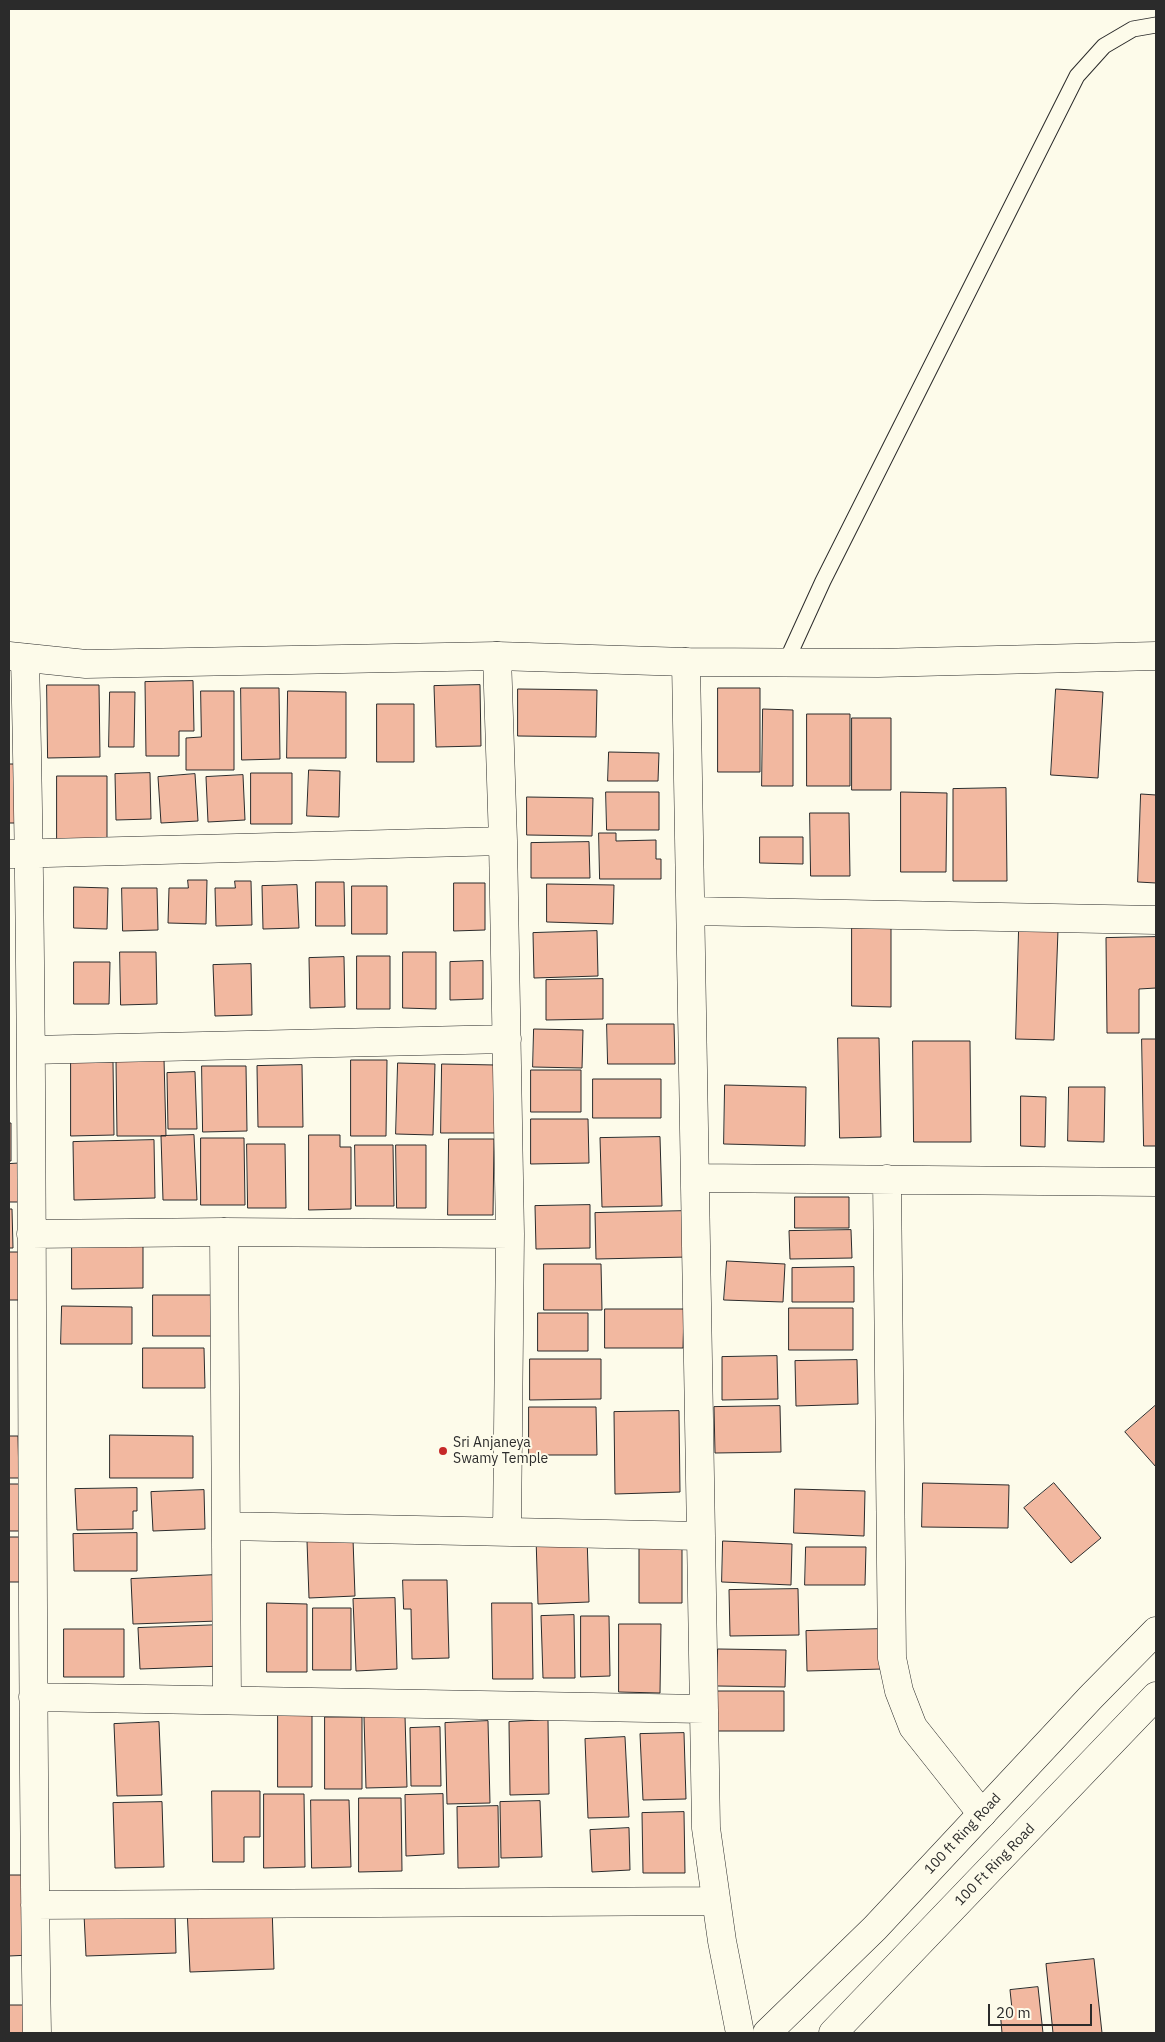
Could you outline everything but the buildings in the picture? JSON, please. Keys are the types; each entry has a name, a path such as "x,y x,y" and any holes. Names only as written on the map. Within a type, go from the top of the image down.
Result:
{"street":[{"path":"37,2033 33,1697 31,1050 19,854 17,657 86,664 497,656 686,662 878,663 1156,656"},
{"path":"497,656 503,841 510,1234 507,1532"},
{"path":"686,662 706,1828 716,1901 740,2033"},
{"path":"19,854 503,841"},
{"path":"691,911 1156,920"},
{"path":"31,1050 506,1039"},
{"path":"695,1178 1156,1182"},
{"path":"887,1180 892,1658 899,1691 913,1727 982,1814"},
{"path":"32,1234 224,1232 510,1234"},
{"path":"224,1232 226,1700"},
{"path":"226,1526 701,1536"},
{"name":"100 ft Ring Road","path":"768,2033 875,1928 1091,1697 1156,1631"},
{"name":"100 Ft Ring Road","path":"833,2033 1156,1696"},
{"path":"33,1697 704,1709"},
{"path":"35,1905 716,1901"}],"lane":[{"path":"786,662 823,581 1078,76 1104,46 1133,29 1156,25"}],"place":[{"name":"Sri Anjaneya Swamy Temple","path":"443,1451"}]}
